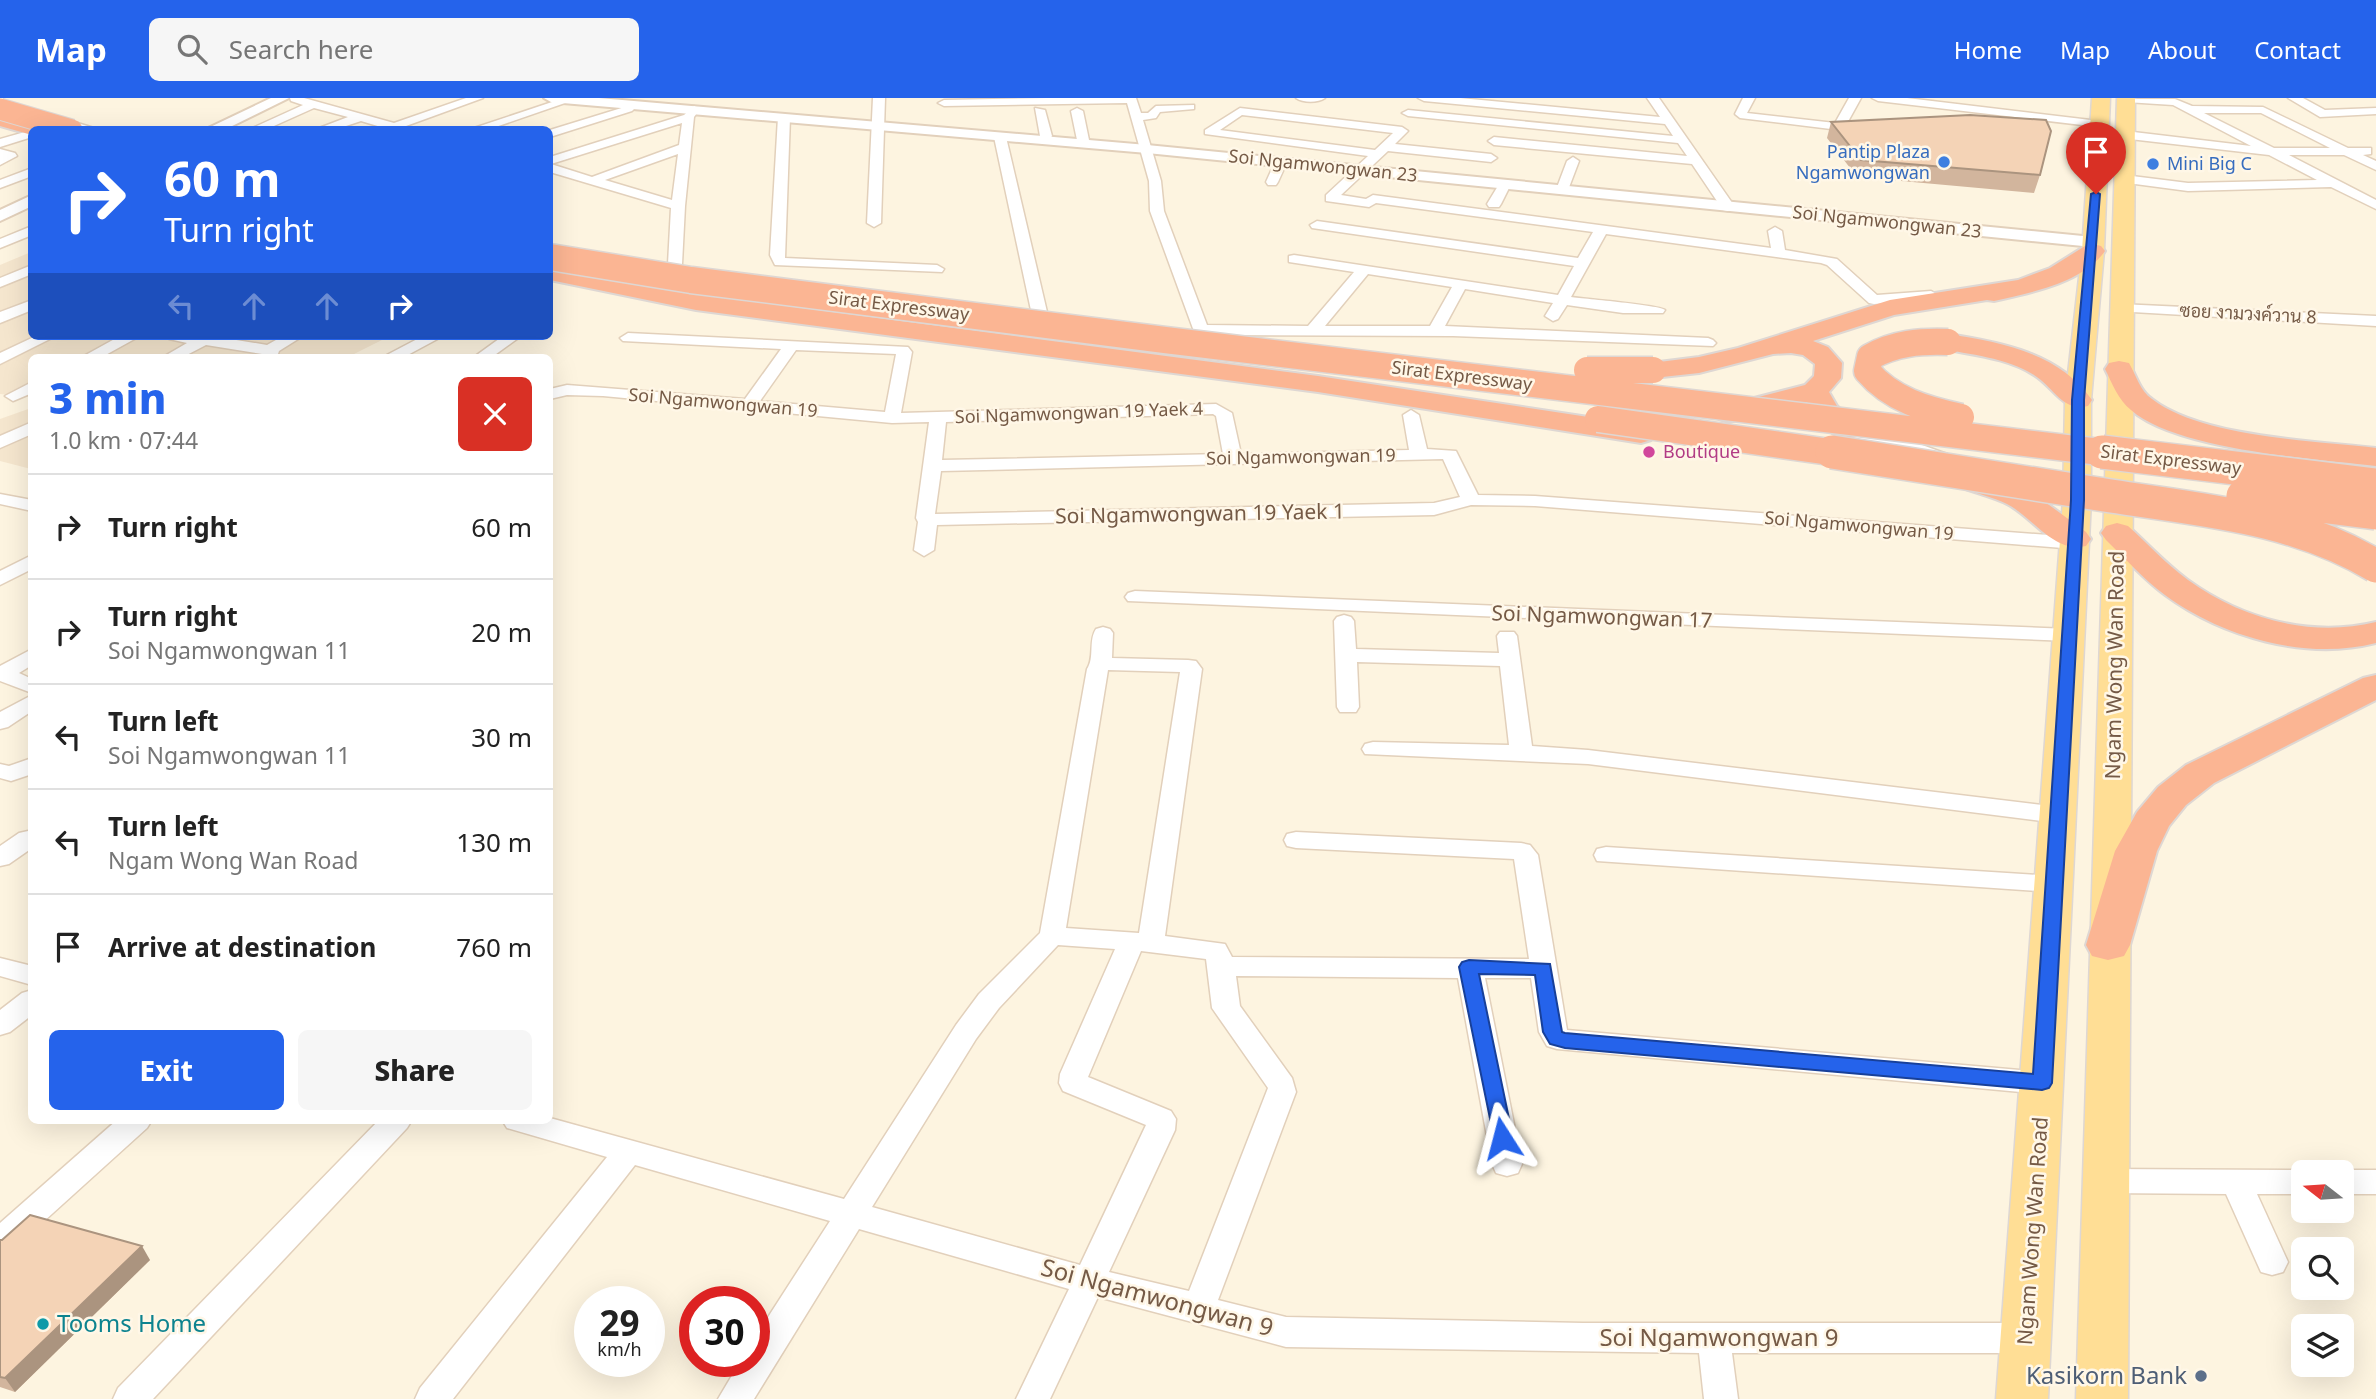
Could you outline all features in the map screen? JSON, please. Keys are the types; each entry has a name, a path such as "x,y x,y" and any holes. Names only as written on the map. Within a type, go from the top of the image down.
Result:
{"highway":[{"path":"0,107 68,126"},
{"path":"0,120 28,129"},
{"path":"2093,246 2066,271 2019,287 1870,327 1850,341 1841,362 1853,388 1878,412 1901,427 1930,440 1999,460 2052,470 2376,515"},
{"path":"553,265 696,302 1186,367 1464,389 1483,406 1583,427 1900,469 1972,482 2019,498 2075,541"},
{"name":"Sirat Expressway","path":"553,265 2376,485"},
{"name":"Sirat Expressway","path":"553,265 2376,500"},
{"path":"1746,354 1890,308 2019,287"},
{"path":"1080,328 1191,333 1540,368 1653,370 1699,365 1782,345 1820,351 1829,363 1826,378 1815,391 1721,415"},
{"path":"2078,400 2044,369 1992,349 1948,342 1910,341 1888,346 1870,357 1867,371 1877,384 1899,399 1940,412 1989,422 2376,471"},
{"path":"2119,369 2132,395 2143,406 2177,424 2238,438 2376,457"},
{"path":"1815,391 1825,410 1847,431"},
{"path":"1510,412 1598,419 1942,467 2260,521 2316,536 2362,556 2376,566"},
{"path":"2118,458 2162,454 2250,464 2280,473 2376,515"},
{"path":"2117,533 2175,586 2202,604 2253,626 2310,638 2366,637 2376,632"},
{"path":"2108,945 2136,851 2151,821 2172,796 2200,774 2376,686"}],"main road":[{"name":"Ngam Wong Wan Road","path":"2022,1399 2075,541 2078,400 2093,246 2101,98"},
{"name":"Ngam Wong Wan Road","path":"2102,1399 2108,945 2126,99"}],"street":[{"path":"406,126 477,98"},
{"path":"553,160 694,112 711,98"},
{"path":"874,223 879,98"},
{"path":"1302,98 1319,98"},
{"path":"1423,98 1669,121"},
{"path":"1749,98 1741,114 1744,116 1839,127 1854,98"},
{"path":"1878,98 2099,124"},
{"path":"2294,98 2320,112 2371,112"},
{"path":"221,126 288,99 394,126"},
{"path":"2126,99 2167,100 2190,109 2373,202"},
{"path":"486,126 562,100"},
{"name":"Soi Ngamwongwan 23","path":"562,100 598,100 694,112 876,125 1003,126 1147,149 2093,246"},
{"path":"953,101 1132,100 1155,181 1157,211 1209,351"},
{"path":"1652,102 1682,140 1724,210"},
{"path":"263,126 314,104"},
{"path":"2348,104 2371,112"},
{"path":"1043,329 1003,126 1039,110 1136,113 1152,116 1156,109 1190,107"},
{"path":"553,133 628,108"},
{"path":"1242,159 1292,112 1333,109"},
{"path":"1357,109 1373,127"},
{"path":"2190,109 2263,110 2376,166"},
{"path":"1039,110 1046,136"},
{"path":"1077,111 1083,140"},
{"path":"1349,181 1385,186 1373,200 1369,203 1331,198 1381,150 1402,131 1240,111 1209,132 1322,147 1381,150 1491,158"},
{"path":"675,264 685,147 694,112"},
{"path":"1408,113 1682,140"},
{"path":"333,126 362,117"},
{"path":"783,117 777,255 780,262 937,269"},
{"path":"1322,147 1349,124"},
{"path":"0,143 28,133"},
{"path":"2125,135 2276,152 2367,151"},
{"path":"1494,141 1696,161"},
{"path":"592,181 685,147"},
{"path":"0,153 11,156 0,161"},
{"path":"1562,190 1573,161"},
{"path":"1272,182 1281,162"},
{"path":"553,169 678,206"},
{"path":"0,184 28,174"},
{"path":"2124,179 2188,187 2333,183"},
{"path":"1494,204 1505,184"},
{"path":"1373,200 1828,261 1874,300 1930,295 1958,298"},
{"path":"0,216 27,206"},
{"path":"1317,225 1582,264"},
{"path":"1553,316 1601,230"},
{"path":"1775,231 1779,254"},
{"path":"0,244 28,232"},
{"path":"1294,259 1623,309 1658,310"},
{"path":"553,265 594,268 727,289 1209,351 1464,389 1721,415 1847,431 1905,445 2006,483 2077,500"},
{"path":"1313,330 1364,270"},
{"path":"0,283 28,271"},
{"path":"1435,331 1460,285"},
{"path":"4,314 28,305"},
{"name":"ซอย งามวงค์วาน 8","path":"2120,307 2376,321"},
{"path":"4,314 28,316"},
{"path":"1203,330 1435,331 1708,343"},
{"path":"628,338 902,350 904,352 892,418"},
{"path":"0,359 40,340"},
{"path":"96,354 124,340"},
{"path":"177,354 204,340"},
{"path":"216,340 268,354 289,340"},
{"path":"397,354 427,340"},
{"path":"486,354 507,340"},
{"path":"749,405 791,346"},
{"path":"13,396 28,389"},
{"name":"Soi Ngamwongwan 19","path":"553,393 567,390 603,391 892,418 935,417"},
{"name":"Soi Ngamwongwan 19 Yaek 4","path":"935,417 1223,410 1233,458"},
{"path":"1410,415 1419,454"},
{"path":"924,550 928,520 925,518 939,424 935,417"},
{"path":"0,443 28,429"},
{"name":"Soi Ngamwongwan 19","path":"934,466 1450,455 1471,500 1535,500 2075,541"},
{"path":"0,499 28,505"},
{"name":"Soi Ngamwongwan 19 Yaek 1","path":"928,520 1434,509 1471,500"},
{"path":"0,579 28,563"},
{"name":"Soi Ngamwongwan 17","path":"1135,597 2069,635"},
{"path":"1344,621 1348,707"},
{"path":"735,1399 973,1022 989,1001 1052,936 1101,665 1103,633"},
{"path":"1507,636 1521,752"},
{"path":"1346,655 1508,660"},
{"path":"1,674 28,657"},
{"path":"1033,1399 1160,1130 1161,1119 1073,1083 1074,1074 1142,942 1191,669 1178,665 1101,665"},
{"path":"1,674 28,685"},
{"path":"0,722 28,704"},
{"path":"1373,749 1521,752 1602,758 2058,815"},
{"path":"0,858 28,839"},
{"path":"1296,840 1521,851 1526,855 1556,1039 2042,1083"},
{"path":"1606,855 2054,884"},
{"path":"1052,936 1142,942 1219,959 1543,969"},
{"path":"1199,1308 1282,1093 1279,1080 1226,1008 1219,959"},
{"path":"0,967 28,975"},
{"path":"1469,967 1507,1164"},
{"path":"0,1025 28,1003"},
{"path":"0,1242 132,1124"},
{"path":"130,1399 393,1124"},
{"name":"Soi Ngamwongwan 9","path":"531,1124 851,1212 1088,1281 1199,1308 1259,1327 1313,1334 2027,1338"},
{"path":"432,1399 629,1152"},
{"path":"2104,1181 2291,1182"},
{"path":"2236,1182 2272,1262"},
{"path":"2354,1182 2376,1182"},
{"path":"1714,1338 1721,1399"}],"shaded area":[{"path":"28,253 28,340 382,340 354,354 28,354 28,397 0,394 0,265"},
{"path":"28,409 28,468 0,461 0,419"}],"building":[{"name":"Pantip Plaza Ngamwongwan","path":"1970,115 2046,120 2051,131 2040,175 1861,160 1831,122"},
{"name":"Tooms Home","path":"30,1215 142,1246 5,1378 0,1377 0,1240"}],"place":[{"name":"Pantip Plaza Ngamwongwan","path":"1944,162"},
{"name":"Mini Big C","path":"2153,164"},
{"name":"Boutique","path":"1649,452"},
{"name":"Tooms Home","path":"43,1324"},
{"name":"Kasikorn Bank","path":"2201,1376"}],"route":[{"path":"1502,1138 1469,967 1543,969 1553,1032 1556,1039 1565,1041 2042,1083 2077,500 2078,400 2096,194"}]}
